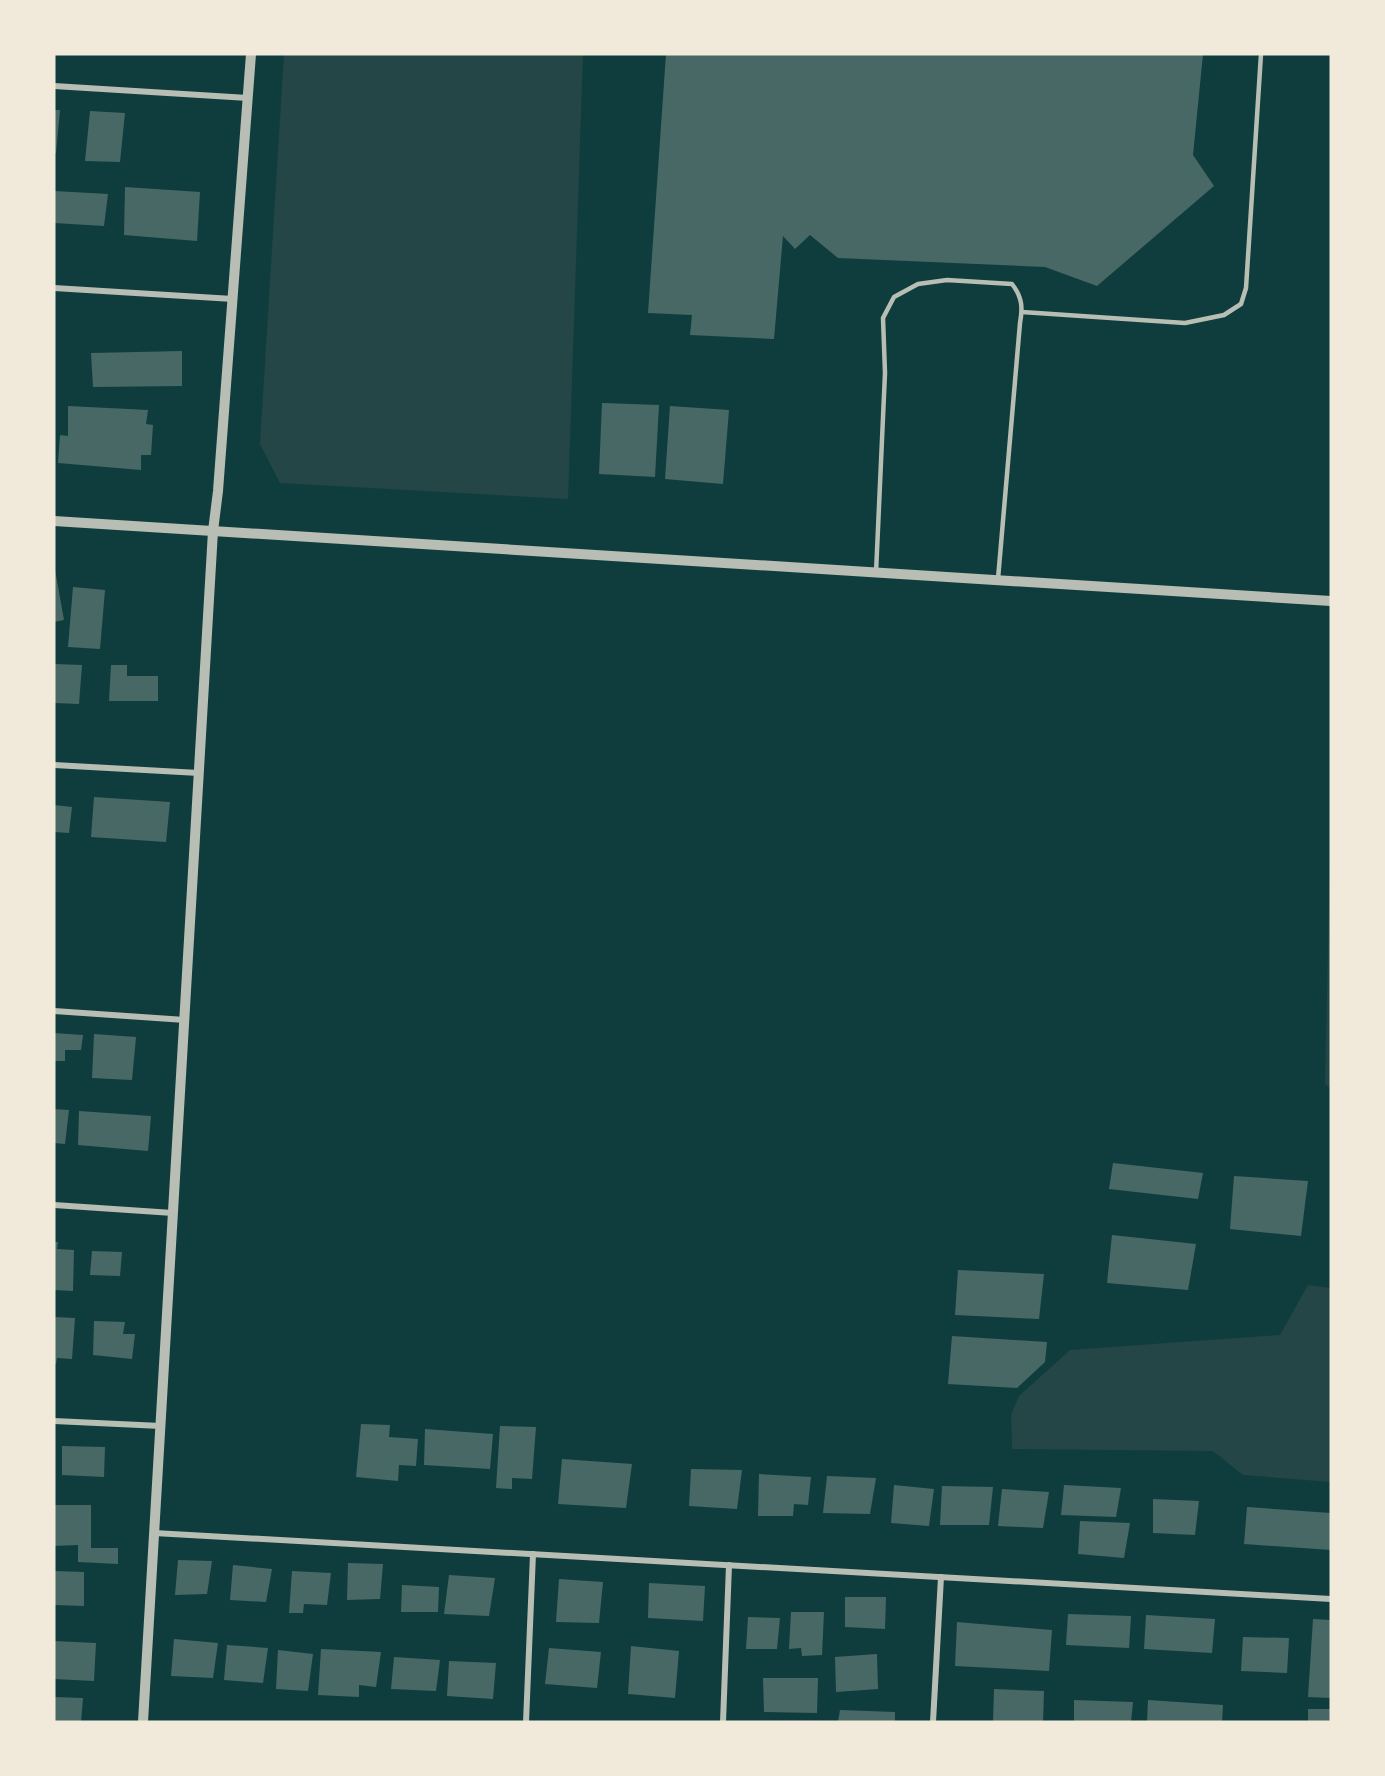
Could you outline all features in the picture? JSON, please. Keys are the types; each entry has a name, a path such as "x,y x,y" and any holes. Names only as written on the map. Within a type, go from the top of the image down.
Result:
{"street":[{"path":"143,1722 213,531 218,491 251,54"},
{"path":"54,86 248,98"},
{"path":"54,288 233,299"},
{"path":"54,521 1331,601"},
{"path":"54,765 199,773"},
{"path":"54,1011 185,1020"},
{"path":"54,1205 173,1213"},
{"path":"54,1421 161,1426"},
{"path":"154,1533 1331,1599"},
{"path":"526,1722 532,1554"},
{"path":"723,1722 729,1565"},
{"path":"933,1722 941,1577"}],"lane":[{"path":"1022,312 1185,322 1224,315 1241,304 1246,288 1261,54"},
{"path":"876,573 885,373 883,318 894,297 918,284 947,280 1012,284 1021,295 1022,312 998,580"}],"shaded area":[{"path":"284,54 583,54 568,499 280,483 260,444"},
{"path":"1331,861 1331,1089 1325,1084"},
{"path":"1308,1285 1331,1288 1331,1482 1243,1475 1213,1451 1012,1449 1011,1415 1019,1396 1070,1350 1280,1335"}],"building":[{"path":"666,54 1203,54 1193,155 1214,186 1097,286 1045,267 838,258 810,235 795,249 783,236 774,339 690,335 692,315 648,313"},
{"path":"54,110 60,110 56,153 54,153"},
{"path":"90,111 125,113 120,162 85,161"},
{"path":"125,187 200,192 197,241 124,235"},
{"path":"54,191 108,194 104,226 54,223"},
{"path":"182,351 182,386 93,387 91,353"},
{"path":"602,403 659,405 655,477 599,474"},
{"path":"68,406 148,410 146,424 153,425 151,455 141,455 141,470 58,463 60,435 68,436"},
{"path":"670,406 729,410 723,484 665,479"},
{"path":"54,564 64,620 54,622"},
{"path":"73,587 105,590 100,649 68,647"},
{"path":"54,664 82,665 79,704 54,703"},
{"path":"111,665 127,665 127,676 158,676 158,701 109,701"},
{"path":"94,797 170,802 166,842 91,837"},
{"path":"54,805 72,807 69,833 54,832"},
{"path":"54,1033 83,1035 81,1050 65,1050 65,1061 54,1061"},
{"path":"94,1034 136,1037 132,1080 92,1078"},
{"path":"54,1109 69,1110 65,1144 54,1143"},
{"path":"79,1111 151,1116 148,1151 78,1145"},
{"path":"1113,1163 1203,1173 1198,1199 1109,1189"},
{"path":"1234,1176 1308,1181 1301,1236 1230,1229"},
{"path":"1112,1235 1196,1244 1188,1290 1107,1283"},
{"path":"54,1242 58,1242 57,1249 74,1250 73,1291 54,1290"},
{"path":"92,1251 122,1252 120,1276 90,1275"},
{"path":"958,1270 1044,1274 1039,1319 955,1315"},
{"path":"54,1317 75,1318 72,1359 57,1358 56,1364 54,1364"},
{"path":"94,1321 125,1322 123,1334 135,1334 132,1359 93,1355"},
{"path":"952,1336 1047,1342 1045,1362 1017,1388 948,1384"},
{"path":"361,1424 390,1425 389,1437 418,1439 416,1466 399,1465 398,1481 356,1477"},
{"path":"500,1426 536,1427 532,1479 512,1478 512,1489 496,1488"},
{"path":"425,1429 493,1434 490,1469 424,1465"},
{"path":"62,1446 105,1447 104,1477 62,1475"},
{"path":"562,1459 632,1464 626,1508 558,1504"},
{"path":"691,1469 742,1470 737,1509 689,1506"},
{"path":"759,1474 811,1477 808,1505 794,1504 793,1516 758,1516"},
{"path":"827,1476 876,1478 870,1514 823,1513"},
{"path":"894,1485 934,1489 929,1526 891,1523"},
{"path":"1064,1485 1121,1488 1116,1517 1061,1515"},
{"path":"942,1486 993,1487 989,1525 940,1525"},
{"path":"1002,1489 1049,1492 1043,1528 998,1526"},
{"path":"1153,1499 1199,1501 1195,1535 1153,1533"},
{"path":"54,1505 91,1505 91,1548 118,1548 118,1564 78,1562 78,1545 54,1546"},
{"path":"1247,1507 1331,1513 1331,1550 1244,1544"},
{"path":"1080,1521 1130,1523 1124,1558 1078,1554"},
{"path":"178,1560 212,1561 207,1594 175,1595"},
{"path":"348,1563 383,1564 380,1599 347,1600"},
{"path":"233,1565 272,1569 266,1602 230,1600"},
{"path":"54,1571 84,1572 84,1606 54,1605"},
{"path":"292,1571 331,1573 327,1605 304,1604 303,1613 289,1613"},
{"path":"449,1575 495,1578 489,1616 444,1614"},
{"path":"559,1579 603,1582 599,1623 556,1622"},
{"path":"649,1583 705,1586 703,1621 648,1618"},
{"path":"402,1585 439,1587 438,1612 401,1612"},
{"path":"845,1597 886,1597 885,1629 845,1627"},
{"path":"791,1612 824,1612 822,1655 802,1656 801,1648 789,1649"},
{"path":"1068,1614 1131,1616 1129,1648 1066,1645"},
{"path":"1146,1615 1215,1619 1212,1653 1144,1649"},
{"path":"748,1617 780,1618 777,1649 746,1649"},
{"path":"1313,1619 1331,1620 1331,1698 1308,1697"},
{"path":"957,1622 1052,1630 1049,1671 955,1666"},
{"path":"1243,1637 1289,1638 1287,1673 1241,1671"},
{"path":"174,1639 218,1643 213,1678 171,1676"},
{"path":"54,1641 96,1643 94,1681 54,1679"},
{"path":"227,1645 268,1648 263,1683 224,1680"},
{"path":"631,1646 679,1651 675,1698 628,1694"},
{"path":"549,1648 601,1652 597,1688 545,1684"},
{"path":"321,1649 381,1652 376,1687 359,1685 359,1697 318,1695"},
{"path":"278,1650 313,1654 308,1691 276,1689"},
{"path":"877,1654 878,1689 836,1692 835,1657"},
{"path":"394,1657 440,1660 436,1691 391,1689"},
{"path":"449,1661 496,1663 493,1699 447,1696"},
{"path":"763,1678 818,1678 817,1713 764,1712"},
{"path":"994,1689 1044,1691 1043,1722 993,1722"},
{"path":"54,1697 83,1698 81,1722 54,1722"},
{"path":"1074,1700 1133,1702 1131,1722 1074,1722"},
{"path":"1148,1700 1223,1705 1222,1722 1147,1722"},
{"path":"1308,1709 1331,1709 1331,1722 1308,1722"},
{"path":"840,1710 895,1712 895,1722 838,1722"}]}
